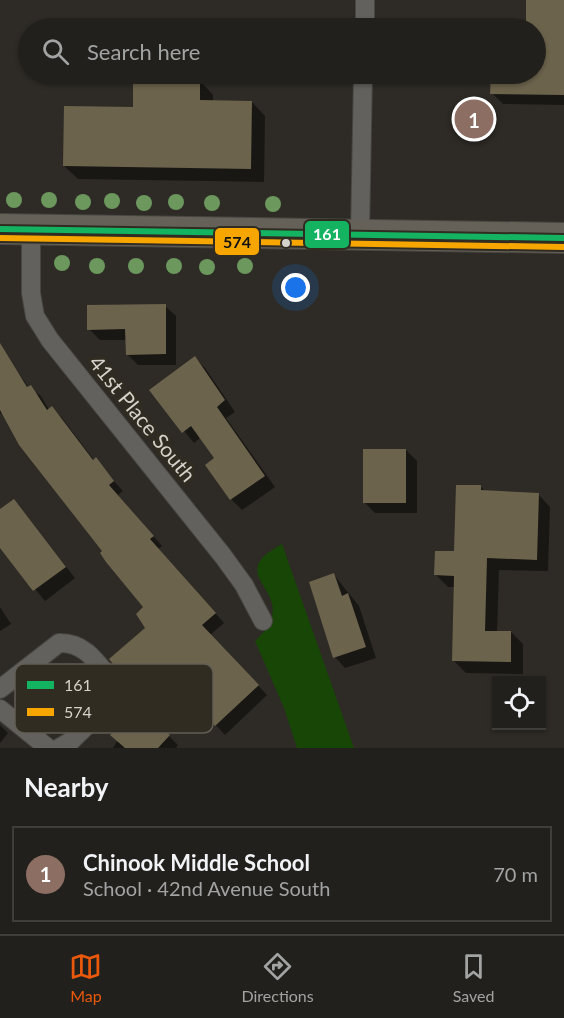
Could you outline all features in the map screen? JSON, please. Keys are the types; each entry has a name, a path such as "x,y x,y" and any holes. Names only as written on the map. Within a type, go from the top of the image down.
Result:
{"main road":[{"path":"0,229 564,238"}],"street":[{"path":"365,0 365,18"},
{"path":"360,235 363,84"},
{"name":"41st Place South","path":"31,230 30,283 35,316 50,340 228,563 263,621"},
{"path":"32,664 59,643 68,642 88,651 98,664"},
{"path":"0,689 15,677"},
{"path":"0,709 15,721"},
{"path":"30,733 48,748"},
{"path":"58,748 78,733"}],"green space":[{"path":"282,544 354,748 297,748 284,708 255,641 269,624 273,610 270,598 259,577 258,567 264,556"}],"building":[{"path":"526,0 564,0 564,95 490,94 490,84 546,84 546,18 526,18"},
{"path":"133,84 200,84 200,100 252,101 251,169 63,166 64,106 133,107"},
{"path":"166,304 166,354 126,355 125,329 87,330 87,305"},
{"path":"0,343 27,387 31,385 47,410 52,406 93,460 96,457 114,481 109,485 154,536 150,539 216,613 202,625 259,685 215,726 213,724 213,664 113,664 109,659 145,628 136,614 143,607 106,562 100,553 102,551 19,445 0,410"},
{"path":"195,356 225,400 217,407 265,476 230,500 205,465 214,458 191,426 182,433 149,390"},
{"path":"363,449 406,449 406,503 363,503"},
{"path":"456,485 481,485 481,490 539,493 537,560 487,558 485,631 511,631 511,662 452,661 454,576 434,575 435,551 454,551"},
{"path":"14,499 66,567 33,591 0,548 0,509"},
{"path":"334,573 342,596 348,593 366,647 333,658 309,582"},
{"path":"112,733 168,733 170,735 158,748 125,748 110,735"}],"transit line":[{"name":"161","path":"0,229 564,238"},
{"name":"574","path":"0,238 564,247"}],"place":[{"name":"Chinook Middle School","path":"474,119"}]}
